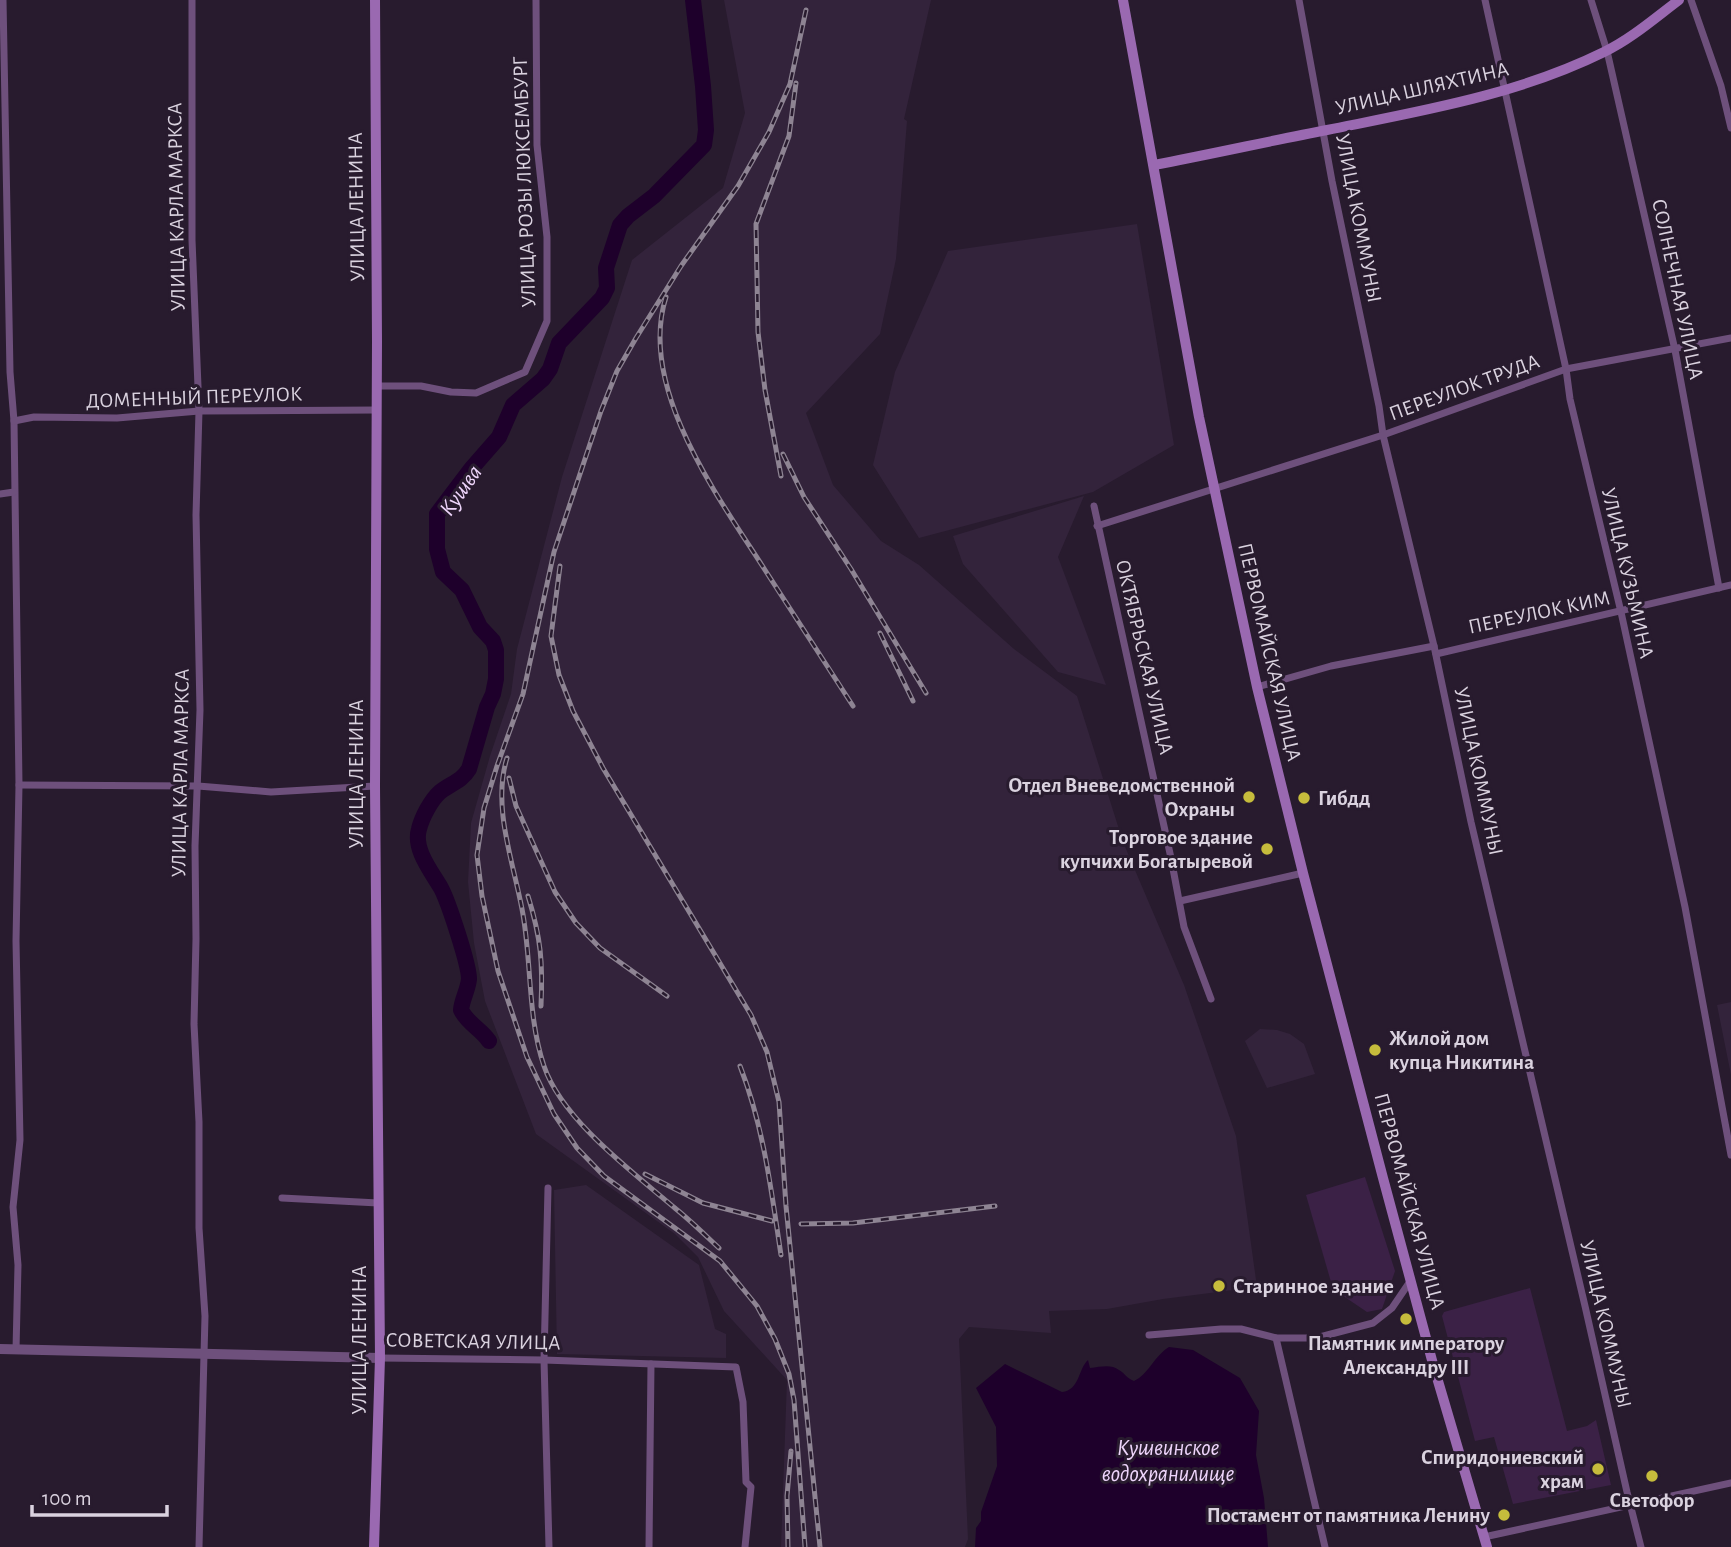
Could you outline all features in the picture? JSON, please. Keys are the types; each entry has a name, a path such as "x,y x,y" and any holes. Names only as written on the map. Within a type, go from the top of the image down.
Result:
{"main road":[{"name":"УЛИЦА ЛЕНИНА","path":"374,1547 380,1358 375,786 375,0"},
{"name":"ПЕРВОМАЙСКАЯ УЛИЦА","path":"1123,0 1199,417 1257,687 1303,873 1433,1364 1486,1542"},
{"name":"УЛИЦА ШЛЯХТИНА","path":"1154,165 1434,108 1506,90 1607,51 1679,0"}],"street":[{"path":"4,0 19,785 16,941 20,1140 13,1208 19,1265 16,1350"},
{"name":"УЛИЦА КАРЛА МАРКСА","path":"192,0 192,240 199,411 197,515 200,710 194,1024 200,1122 200,1228 205,1316 199,1547"},
{"name":"УЛИЦА РОЗЫ ЛЮКСЕМБУРГ","path":"376,386 421,386 451,392 476,393 525,372 547,321 547,237 537,145 536,0"},
{"name":"УЛИЦА КОММУНЫ","path":"1299,0 1325,130 1332,181 1379,406 1382,435 1435,650 1471,822 1641,1547"},
{"name":"УЛИЦА КУЗЬМИНА","path":"1485,0 1566,369 1570,399 1621,612 1685,907 1731,1155"},
{"name":"СОЛНЕЧНАЯ УЛИЦА","path":"1591,0 1607,51 1675,350 1718,588"},
{"path":"1691,0 1721,86 1731,128"},
{"name":"ПЕРЕУЛОК ТРУДА","path":"1097,526 1382,435 1566,369 1731,338"},
{"name":"ДОМЕННЫЙ ПЕРЕУЛОК","path":"14,421 34,417 117,418 199,411 376,410"},
{"path":"0,494 13,492"},
{"name":"ОКТЯБРЬСКАЯ УЛИЦА","path":"1094,506 1184,927 1211,999"},
{"name":"ПЕРЕУЛОК КИМ","path":"1257,687 1331,666 1435,650 1621,612 1731,585"},
{"path":"19,785 198,786 271,792 375,786"},
{"path":"1180,901 1303,873"},
{"path":"548,1188 544,1360 549,1547"},
{"path":"282,1198 378,1203"},
{"path":"1149,1335 1241,1329 1276,1338 1316,1338 1373,1323 1392,1308 1411,1280"},
{"path":"1276,1338 1325,1547"},
{"name":"СОВЕТСКАЯ УЛИЦА","path":"0,1349 544,1360 736,1367 743,1402 746,1482 751,1488 745,1547"},
{"path":"649,1547 651,1364"},
{"path":"1486,1542 1630,1505 1731,1483"}],"shaded area":[{"path":"724,0 931,0 904,119 907,121 896,259 880,334 806,413 833,485 881,541 919,565 1014,649 1077,696 1123,842 1184,985 1236,1136 1257,1287 1107,1309 1049,1311 1051,1333 969,1327 959,1339 968,1539 965,1547 781,1547 787,1380 724,1311 698,1257 675,1234 536,1134 485,1001 474,943 468,882 471,823 511,694 517,649 562,477 632,260 723,188 745,113"},
{"path":"1137,224 1174,445 1093,492 919,538 873,465 895,372 948,251"},
{"path":"1084,496 1058,557 1106,685 1058,672 963,564 953,536"},
{"path":"1731,1002 1731,1075 1717,1005"},
{"path":"1260,1029 1290,1034 1304,1044 1315,1074 1267,1088 1245,1041"},
{"path":"1365,1177 1395,1271 1382,1309 1367,1312 1333,1289 1306,1195"},
{"path":"586,1185 699,1265 715,1329 726,1334 726,1358 557,1354 554,1190"},
{"path":"1530,1288 1567,1431 1587,1426 1596,1420 1611,1485 1513,1504 1494,1437 1475,1441 1442,1316 1444,1312"}],"water":[{"name":"Кушвинское водохранилище","path":"1169,1347 1193,1350 1240,1378 1259,1411 1256,1455 1264,1498 1268,1547 975,1547 976,1528 981,1521 981,1512 997,1466 996,1427 976,1388 1005,1364 1062,1392 1076,1383 1088,1360 1090,1368 1113,1367 1134,1381"}],"waterway":[{"name":"Кушва","path":"489,1041 461,1010 469,979 466,960 444,895 418,844 419,829 430,804 440,792 459,780 469,769 496,679 496,650 493,641 480,627 462,590 443,572 437,549 437,514 499,437 513,405 543,379 550,369 559,343 602,298 607,288 606,268 620,225 654,196 704,145 706,130 703,86 693,0"}],"railway":[{"path":"805,1547 794,1400 789,1374 775,1339 757,1306 720,1261 604,1176 577,1148 554,1114 527,1057 498,971 482,896 477,855 484,808 523,694 554,552 601,411 617,371 636,338 681,266 738,186 769,132 790,84 806,10"},
{"path":"781,476 765,390 758,332 756,224 789,136 796,83"},
{"path":"666,297 660,332 663,368 672,404 687,441 726,510 853,706"},
{"path":"783,454 804,497 926,693"},
{"path":"560,566 551,636 559,675 573,711 603,768 751,1015 767,1052 779,1102 786,1206 820,1547"},
{"path":"880,633 913,701"},
{"path":"507,758 503,776 503,814 522,909 532,1008 544,1066 566,1106 601,1144 719,1248"},
{"path":"509,778 516,806 555,892 576,923 600,948 667,996"},
{"path":"528,896 540,951 541,1006"},
{"path":"740,1066 761,1136 781,1255"},
{"path":"645,1174 703,1203 772,1221"},
{"path":"801,1224 853,1223 995,1206"},
{"path":"788,1547 787,1496 791,1451"}],"place":[{"name":"Отдел Вневедомственной Охраны","path":"1249,797"},
{"name":"Гибдд","path":"1304,798"},
{"name":"Торговое здание купчихи Богатыревой","path":"1267,849"},
{"name":"Жилой дом купца Никитина","path":"1375,1050"},
{"name":"Старинное здание","path":"1219,1286"},
{"name":"Памятник императору Александру III","path":"1406,1319"},
{"name":"Спиридониевский храм","path":"1598,1469"},
{"name":"Светофор","path":"1652,1476"},
{"name":"Постамент от памятника Ленину","path":"1504,1515"}]}
